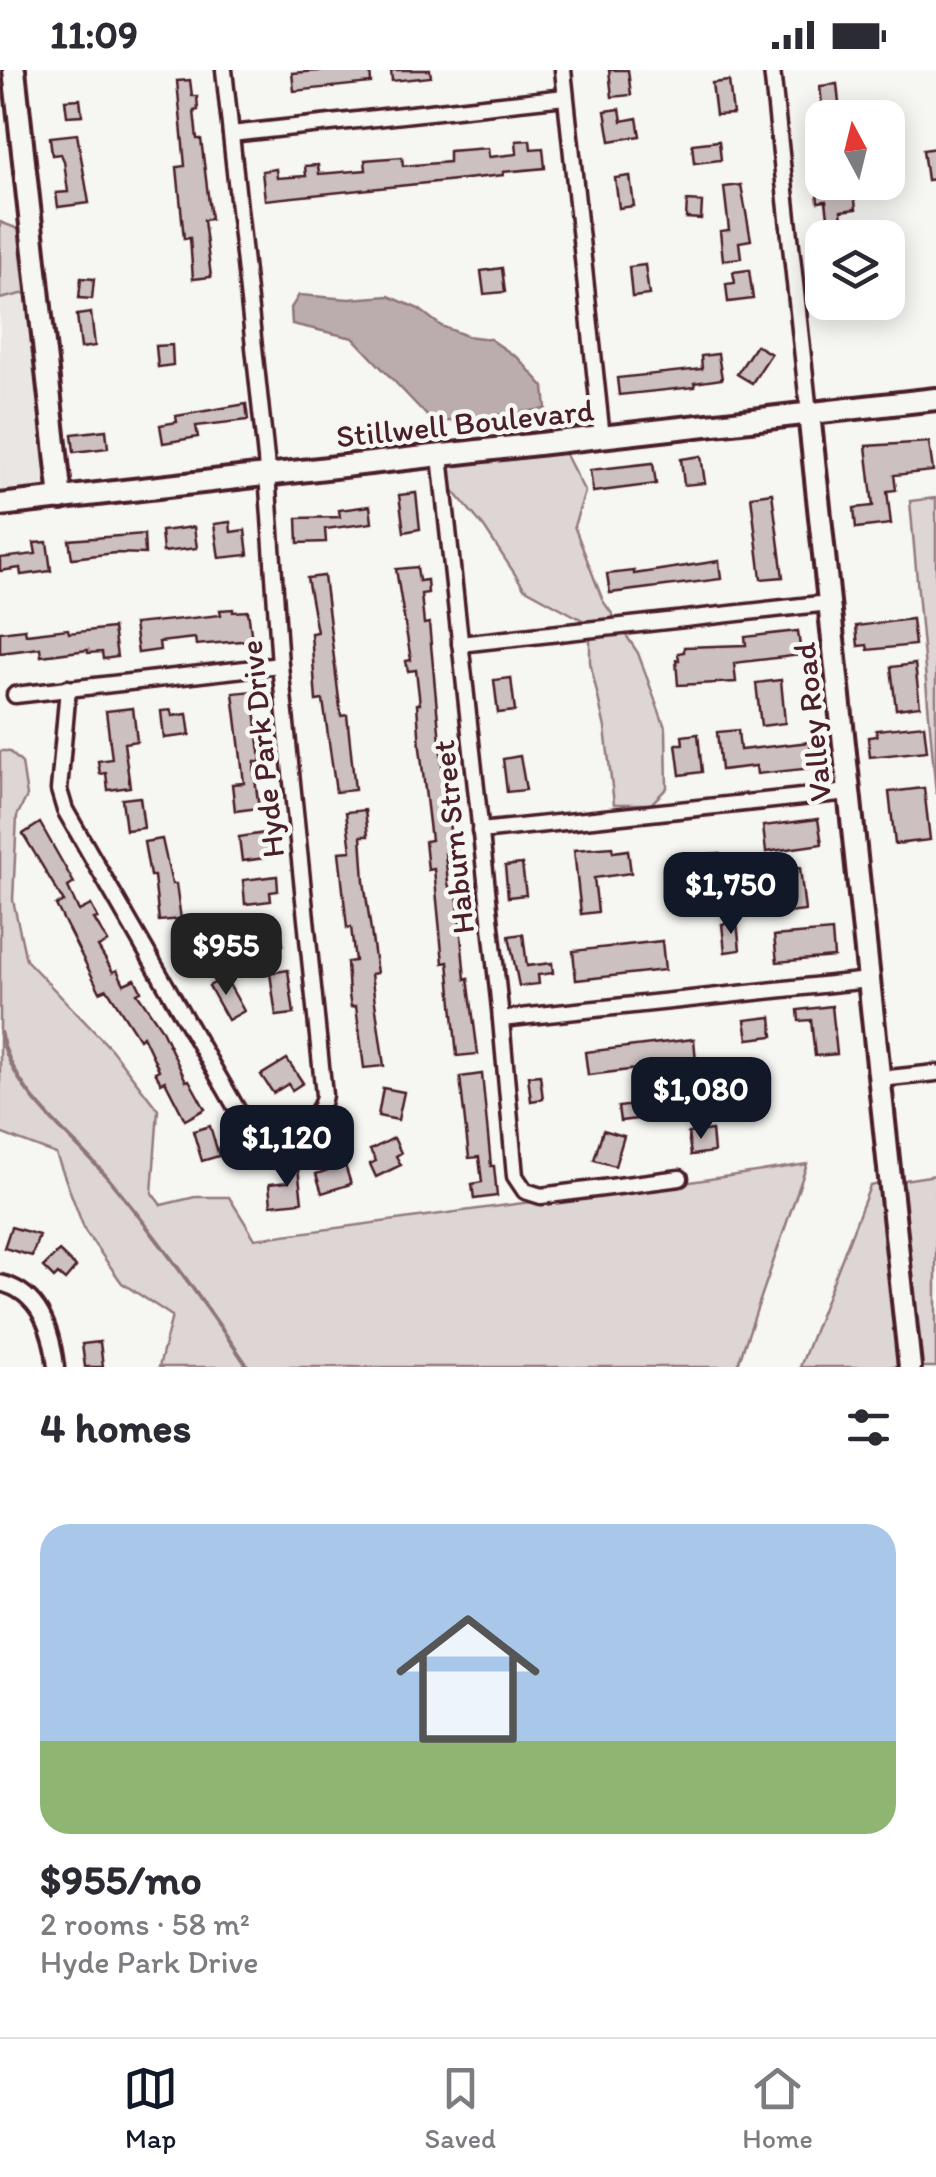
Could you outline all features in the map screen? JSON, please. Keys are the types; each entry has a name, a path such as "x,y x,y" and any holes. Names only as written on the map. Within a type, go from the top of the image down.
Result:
{"street":[{"path":"14,70 60,499"},
{"name":"Hyde Park Drive","path":"68,688 59,790 65,810 242,1118 265,1129 303,1125 321,1110 324,1095 280,664 267,476 224,70"},
{"path":"563,70 602,438"},
{"name":"Valley Road","path":"772,70 910,1367"},
{"path":"231,134 566,98"},
{"name":"Stillwell Boulevard","path":"0,505 936,399"},
{"name":"Haburn Street","path":"440,456 515,1176 525,1191 541,1196 680,1178"},
{"path":"460,644 829,603"},
{"path":"15,694 280,664"},
{"path":"480,830 850,792"},
{"path":"501,1020 869,980"},
{"path":"880,1079 936,1072"},
{"path":"0,1283 9,1285 42,1311 52,1336 56,1367"}],"shaded area":[{"path":"0,222 21,230 30,292 0,299"},
{"path":"30,292 53,492 0,498 0,299"},
{"path":"299,295 349,299 389,296 419,309 441,326 490,339 519,359 544,387 546,409 434,423 353,338 292,324 291,308"},
{"path":"563,449 585,492 574,526 603,601 615,618 586,622 524,588 484,527 451,488 448,462"},
{"path":"936,498 936,794 910,501"},
{"path":"624,632 638,653 666,730 667,788 651,804 614,804 605,728 590,662 590,636"},
{"path":"0,751 9,751 22,763 27,796 17,816 13,900 26,960 111,1049 158,1110 152,1193 161,1205 195,1197 229,1197 255,1239 531,1202 547,1204 807,1164 737,1367 159,1367 172,1316 122,1283 85,1231 56,1154 0,1133"},
{"path":"936,1175 936,1367 917,1367 897,1181"},
{"path":"884,1183 904,1367 800,1367 870,1186"}],"building":[{"path":"370,70 371,83 294,91 292,73"},
{"path":"391,70 430,70 431,77 392,81"},
{"path":"609,70 628,70 631,95 612,97"},
{"path":"190,80 192,96 197,96 197,139 201,139 211,219 204,220 211,277 193,279 190,238 184,239 177,167 185,166 177,81"},
{"path":"729,81 733,114 716,115 712,83"},
{"path":"837,84 839,100 821,100 820,86"},
{"path":"80,99 82,115 67,116 65,100"},
{"path":"620,109 622,121 637,118 640,136 610,141 605,111"},
{"path":"77,134 89,203 58,207 56,193 68,192 64,161 61,154 52,155 50,137"},
{"path":"530,140 531,149 543,148 545,168 265,200 262,171 276,169 277,178 306,176 305,166 318,165 319,174 366,170 365,160 402,157 403,166 449,162 449,151 488,148 489,157 517,154 516,141"},
{"path":"719,141 721,160 694,163 692,144"},
{"path":"936,148 936,179 927,180 923,150"},
{"path":"630,176 634,206 619,208 615,178"},
{"path":"741,185 751,240 739,242 741,258 723,260 720,231 729,230 724,187"},
{"path":"818,200 855,200 856,209 841,211 842,220 828,220 826,201"},
{"path":"687,201 702,202 701,219 686,218"},
{"path":"645,265 649,295 632,297 629,267"},
{"path":"502,268 505,292 484,294 481,271"},
{"path":"749,270 753,299 728,302 726,284 735,283 733,272"},
{"path":"81,278 94,279 92,299 79,298"},
{"path":"91,313 95,346 81,348 77,315"},
{"path":"172,345 173,365 158,367 156,346"},
{"path":"756,345 771,354 752,383 737,374"},
{"path":"718,354 722,379 694,383 695,387 619,395 617,378 702,369 701,356"},
{"path":"246,404 248,420 196,426 198,437 163,443 160,425 177,422 176,416"},
{"path":"106,430 108,448 74,452 72,434"},
{"path":"929,442 933,471 894,475 896,490 887,491 891,524 856,528 854,508 873,506 866,446"},
{"path":"701,456 705,483 684,485 681,459"},
{"path":"653,463 656,484 593,492 590,470"},
{"path":"416,493 420,529 404,532 399,495"},
{"path":"772,493 783,577 761,579 751,496"},
{"path":"370,506 372,523 325,529 326,542 298,543 297,518 340,517 339,510"},
{"path":"230,522 231,532 245,530 248,555 219,558 214,524"},
{"path":"194,527 197,548 163,552 161,531"},
{"path":"144,534 145,554 72,558 69,540"},
{"path":"47,542 51,571 21,575 20,568 0,571 0,558 36,554 34,543"},
{"path":"719,561 721,579 610,593 607,574 634,574"},
{"path":"417,567 419,581 427,580 428,593 421,594 424,624 429,623 451,838 456,838 457,851 445,853 448,883 451,893 457,892 465,979 468,978 478,1054 457,1056 434,869 428,870 425,841 431,840 420,748 420,704 416,670 408,671 406,661 411,660 396,569"},
{"path":"324,576 341,716 347,715 355,790 336,792 323,700 316,701 311,633 317,632 307,578"},
{"path":"220,610 248,611 252,640 196,645 195,638 159,642 160,650 138,653 134,624 221,615"},
{"path":"912,619 915,645 868,650 867,645 858,646 856,626"},
{"path":"113,628 117,657 103,659 102,652 88,650 41,656 40,648 0,653 0,632 25,629 26,634 68,629 69,633"},
{"path":"798,631 801,655 734,663 736,682 678,685 676,660 684,647 746,645 745,637"},
{"path":"915,664 920,706 896,709 891,667"},
{"path":"511,678 515,711 498,713 494,680"},
{"path":"781,680 785,723 761,726 756,683"},
{"path":"253,691 261,762 255,762 254,772 259,808 235,811 232,784 244,783 233,693"},
{"path":"133,708 137,741 124,743 130,787 108,790 106,773 100,774 98,761 112,759 106,711"},
{"path":"171,710 172,716 187,714 190,735 164,738 161,711"},
{"path":"924,725 927,751 870,757 868,737 877,736 876,730"},
{"path":"738,730 740,750 810,742 813,768 757,774 756,766 721,770 717,732"},
{"path":"698,734 702,772 680,775 676,744 683,744 682,736"},
{"path":"520,756 526,790 507,792 503,759"},
{"path":"924,788 930,840 895,844 889,792"},
{"path":"140,797 144,828 126,830 122,799"},
{"path":"365,810 368,836 361,836 364,881 377,973 371,974 384,1066 364,1068 356,1006 351,1007 349,995 347,962 355,961 351,927 347,928 339,852 351,851 346,812"},
{"path":"818,819 822,844 766,852 763,826"},
{"path":"40,823 74,883 68,887 79,911 91,905 98,918 94,919 108,942 98,947 124,984 135,979 141,991 137,993 161,1028 186,1081 189,1080 205,1109 185,1120 165,1081 161,1083 155,1072 159,1070 143,1036 139,1039 107,989 100,992 56,905 64,902 23,834"},
{"path":"265,833 274,857 242,861 239,837"},
{"path":"162,839 172,884 176,884 181,919 159,921 154,876 150,876 144,842"},
{"path":"612,847 613,852 628,850 631,873 594,878 598,912 581,914 574,850"},
{"path":"719,853 722,873 694,876 691,856"},
{"path":"522,864 526,895 508,897 505,866"},
{"path":"800,868 805,911 779,914 773,872"},
{"path":"277,876 278,891 270,892 271,901 245,904 243,880"},
{"path":"737,922 740,950 725,952 722,924"},
{"path":"281,927 283,945 253,948 251,931"},
{"path":"211,928 215,958 197,960 195,944 181,946 179,932"},
{"path":"832,931 834,957 777,962 774,936"},
{"path":"523,934 527,966 552,963 553,973 538,975 539,984 519,986 509,936"},
{"path":"662,941 665,970 576,980 573,951"},
{"path":"288,970 294,1014 276,1016 270,973"},
{"path":"225,977 244,1011 228,1020 209,986"},
{"path":"832,1006 837,1054 815,1056 811,1020 799,1021 798,1010"},
{"path":"771,1017 773,1036 748,1039 745,1020"},
{"path":"694,1039 696,1062 588,1075 585,1052"},
{"path":"287,1059 303,1083 292,1090 288,1084 273,1093 261,1075"},
{"path":"482,1074 497,1196 474,1199 472,1184 482,1182 479,1157 469,1158 460,1077"},
{"path":"540,1075 543,1099 531,1101 528,1076"},
{"path":"383,1088 404,1092 398,1120 378,1116"},
{"path":"644,1104 646,1118 620,1121 618,1107"},
{"path":"210,1126 219,1156 202,1161 193,1131"},
{"path":"603,1130 624,1136 615,1166 594,1160"},
{"path":"712,1130 714,1152 691,1155 688,1133"},
{"path":"394,1138 401,1153 396,1156 401,1165 376,1177 370,1164 376,1161 370,1150"},
{"path":"343,1159 351,1184 322,1193 316,1174 331,1169 329,1163"},
{"path":"298,1168 302,1202 271,1205 269,1184 288,1182 287,1169"},
{"path":"11,1227 39,1235 32,1256 4,1248"},
{"path":"59,1251 76,1267 65,1280 58,1274 54,1278 43,1267"},
{"path":"100,1342 103,1367 85,1367 82,1344"}],"waterway":[{"path":"0,1032 7,1056 31,1096 130,1205 248,1367"}]}
